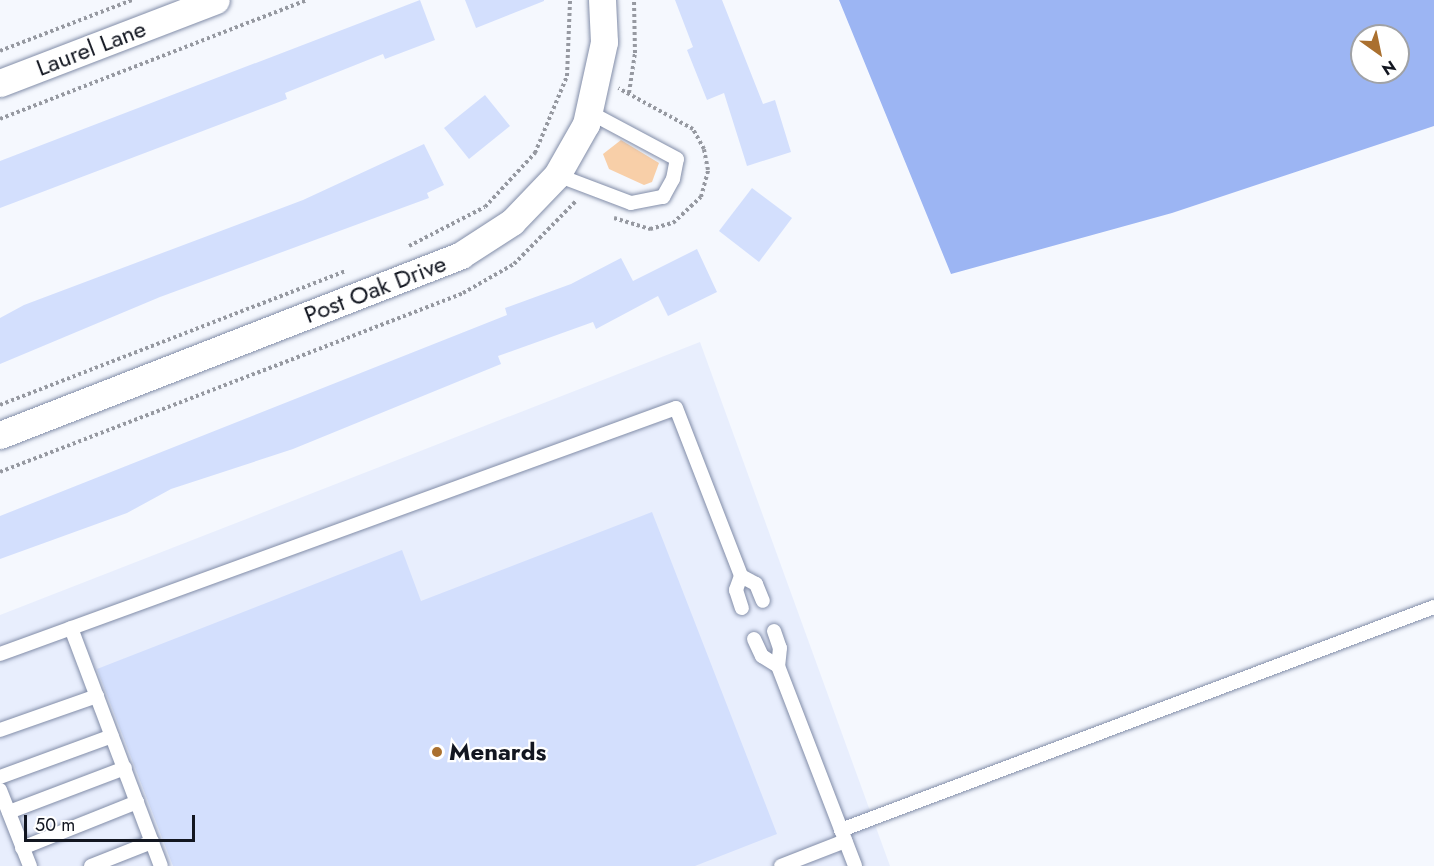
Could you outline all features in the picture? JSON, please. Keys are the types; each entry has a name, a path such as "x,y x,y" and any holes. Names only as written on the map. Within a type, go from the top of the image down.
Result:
{"street":[{"name":"Laurel Lane","path":"0,83 216,0"},
{"name":"Post Oak Drive","path":"0,435 461,255 512,222 557,175 589,112 604,42 602,0"}],"lane":[{"path":"557,175 631,203 663,197 673,180 677,159 589,112"},
{"path":"0,654 676,408 741,576 756,584 763,601"},
{"path":"741,576 736,590 742,608"},
{"path":"781,866 843,836 1434,607"},
{"path":"71,628 161,866"},
{"path":"774,631 780,648 778,666 855,866"},
{"path":"754,639 762,656 778,666"},
{"path":"0,730 97,696"},
{"path":"0,777 112,736"},
{"path":"9,812 125,768"},
{"path":"0,790 30,866"},
{"path":"22,848 137,802"},
{"path":"91,866 152,842"}],"path":[{"path":"0,51 132,0"},
{"path":"0,119 307,0"},
{"path":"403,249 444,232 485,207 535,153 567,76 570,0"},
{"path":"617,88 629,93 636,44 634,0"},
{"path":"0,472 463,292 514,264 577,200"},
{"path":"0,405 348,270"}],"shaded area":[{"path":"621,140 659,163 652,182 644,185 609,169 603,154"},
{"path":"700,342 890,866 0,866 0,615"}],"water":[{"path":"839,0 1434,0 1434,126 1172,213 951,274"}],"building":[{"path":"420,0 435,40 385,59 383,54 285,93 287,99 0,208 0,161"},
{"path":"465,0 544,0 544,1 476,28"},
{"path":"675,0 722,0 763,104 775,100 791,152 747,166 724,93 707,100 687,50 693,47"},
{"path":"485,95 510,126 469,159 444,128"},
{"path":"424,144 444,185 427,193 429,198 160,297 0,364 0,318 24,305 303,200"},
{"path":"752,188 792,218 759,262 719,231"},
{"path":"697,249 717,292 668,316 658,296 596,329 593,322 498,356 501,364 293,449 171,489 127,513 0,559 0,516 507,315 505,308 571,284 621,258 633,281"},
{"name":"Menards","path":"652,512 777,834 695,866 173,866 97,669 402,550 421,601"}],"place":[{"name":"Menards","path":"437,752"}]}
